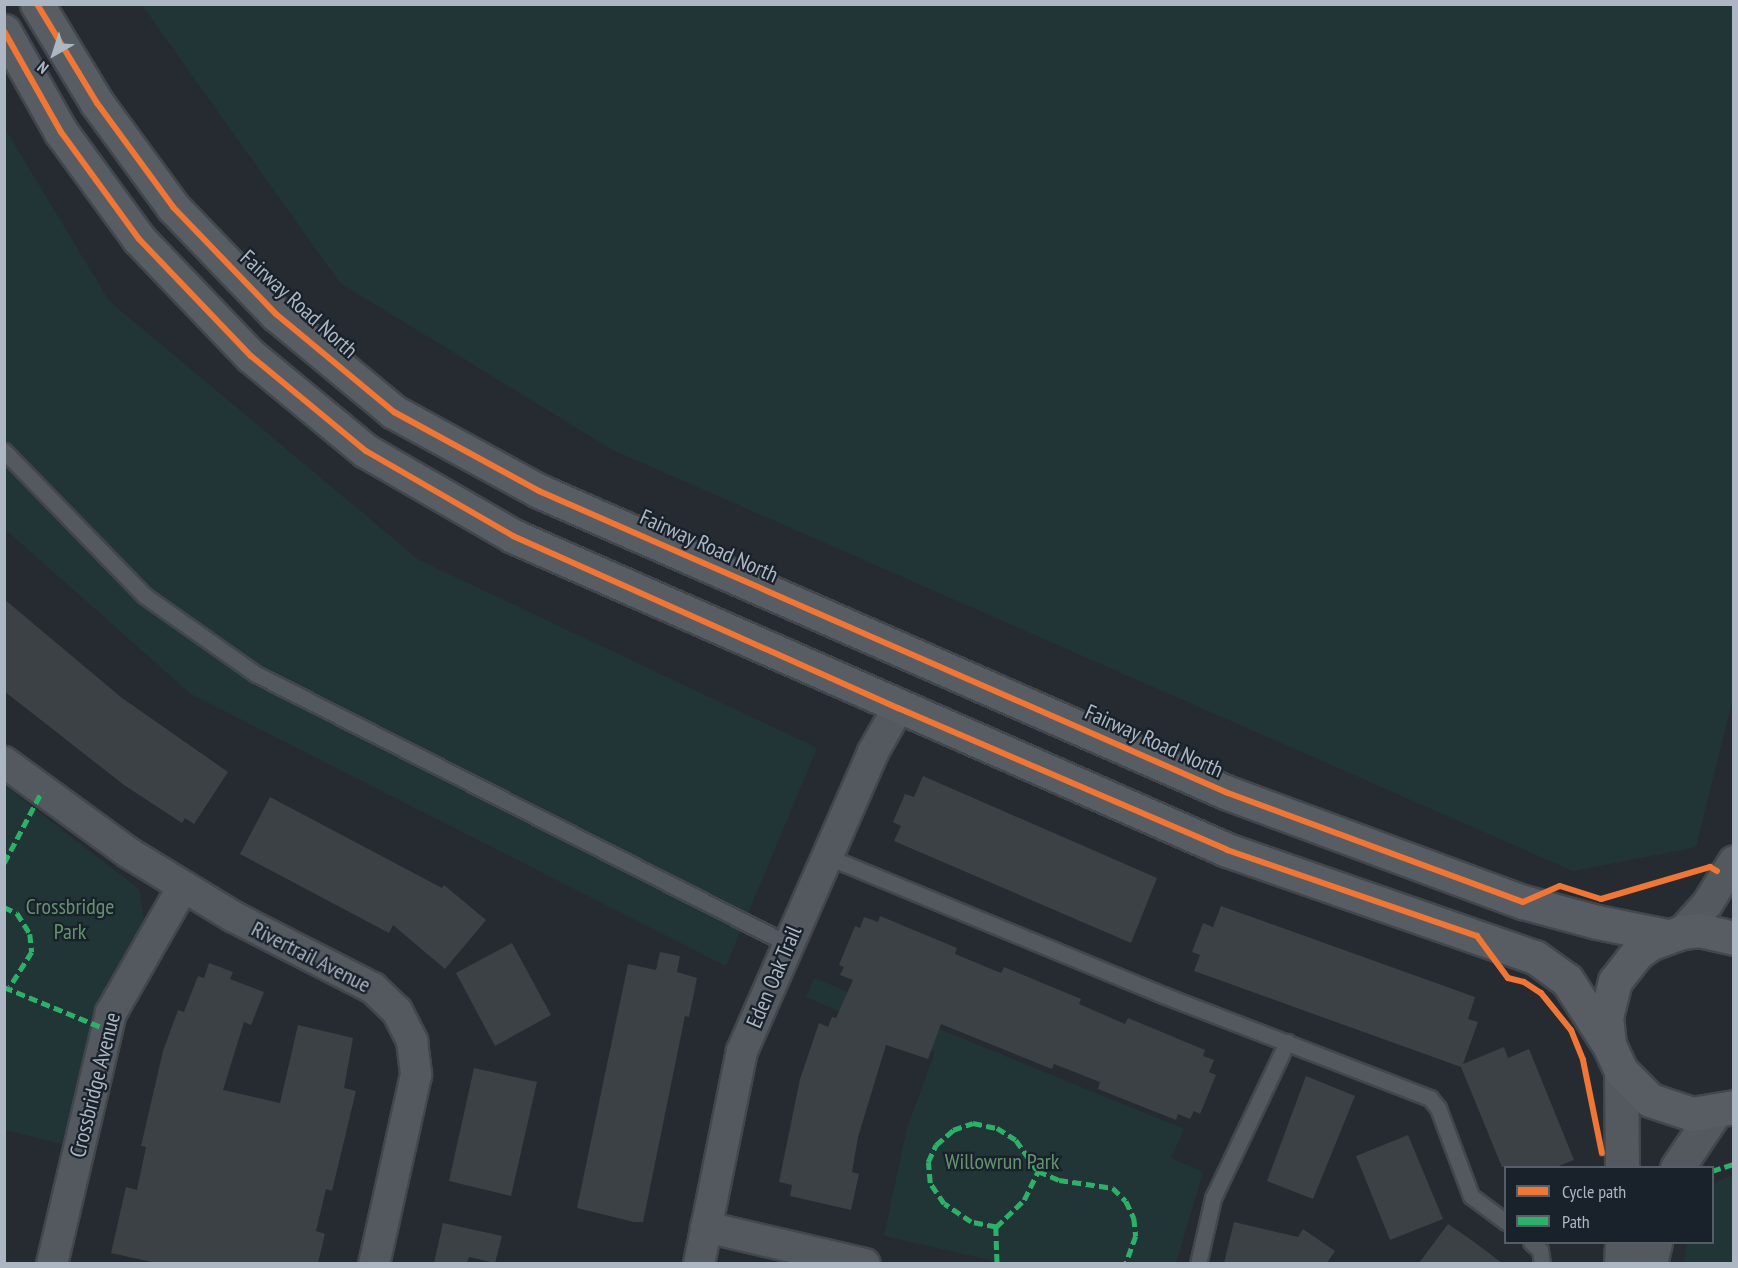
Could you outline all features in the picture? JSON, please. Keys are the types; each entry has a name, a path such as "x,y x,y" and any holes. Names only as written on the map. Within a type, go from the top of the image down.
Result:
{"main road":[{"name":"Fairway Road North","path":"37,4 97,104 173,207 276,314 394,412 539,491 1228,793 1523,902 1597,922 1674,934 1718,932 1734,938"},
{"path":"4,31 61,132 139,239 251,356 366,451 513,536 898,708 1227,850 1535,957 1567,980 1615,1058 1650,1100 1676,1111 1724,1110"},
{"path":"1615,1058 1606,1016 1616,981 1637,953 1674,934"}],"street":[{"name":"Eden Oak Trail","path":"699,1263 742,1051 826,856 873,753 898,708"},
{"name":"Rivertrail Avenue","path":"4,762 76,817 183,887 373,988 406,1026 416,1075 374,1263"},
{"path":"1674,934 1708,903 1734,861"},
{"name":"Crossbridge Avenue","path":"52,1263 111,1013 183,887"},
{"path":"1615,1058 1622,1166"},
{"path":"1678,1166 1724,1110"},
{"path":"706,1227 865,1263"},
{"path":"1621,1263 1622,1244"},
{"path":"1650,1263 1655,1244"}],"lane":[{"path":"4,451 145,596 256,674 788,944"},
{"path":"826,856 1163,995 1430,1098 1438,1108 1471,1196 1504,1221"},
{"path":"1198,1263 1213,1198 1287,1042"},
{"path":"1533,1244 1540,1250 1542,1263"}],"green space":[{"path":"142,5 1733,5 1734,694 1696,847 1573,871 613,450 340,283"},
{"path":"4,127 109,301 419,560 817,748 726,966 191,694 5,529"},
{"name":"Crossbridge Park","path":"5,786 139,889 144,920 99,1001 62,1144 5,1130"},
{"name":"Willowrun Park","path":"814,978 1184,1129 1171,1158 1203,1172 1176,1263 1004,1263 884,1236 907,1128 935,1052 806,997"},
{"path":"1733,1175 1733,1263 1684,1263 1687,1244 1714,1244 1714,1183"}],"building":[{"path":"4,599 122,698 228,772 194,824 185,818 182,823 124,785 4,691"},
{"path":"923,776 1157,878 1131,943 894,841 901,826 893,822 905,794 914,797"},
{"path":"270,797 442,888 444,885 486,920 445,969 393,925 389,933 240,854"},
{"path":"1221,906 1475,997 1468,1019 1478,1022 1463,1064 1504,1047 1508,1058 1529,1049 1574,1160 1559,1166 1502,1167 1461,1067 1194,971 1200,955 1192,952 1203,923 1213,927"},
{"path":"880,916 957,948 955,954 1001,973 1004,967 1081,999 1079,1004 1125,1024 1128,1018 1205,1050 1203,1056 1214,1060 1209,1072 1216,1075 1200,1114 1194,1111 1190,1119 1178,1114 1176,1120 1098,1089 1100,1082 1054,1064 1052,1069 941,1024 928,1059 886,1045 858,1137 852,1172 859,1174 851,1210 790,1196 792,1185 779,1182 800,1079 819,1023 828,1027 832,1017 836,1018 853,980 840,975 844,967 839,965 855,926 860,928 864,917 878,922"},
{"path":"512,943 551,1015 495,1046 456,973"},
{"path":"660,952 680,956 677,972 697,978 689,1017 685,1016 643,1222 634,1222 577,1208 628,964 656,970"},
{"path":"209,963 233,972 230,979 264,992 251,1025 244,1022 223,1090 280,1103 298,1025 353,1038 344,1088 356,1091 332,1191 326,1189 316,1231 325,1234 318,1263 156,1263 111,1253 126,1187 137,1190 146,1147 141,1146 163,1051 178,1010 184,1012 198,976 204,978"},
{"path":"474,1068 537,1082 511,1196 449,1181"},
{"path":"1306,1076 1355,1096 1313,1199 1267,1181"},
{"path":"1408,1135 1443,1219 1390,1240 1356,1156"},
{"path":"1234,1222 1298,1237 1303,1229 1335,1251 1327,1263 1224,1263"},
{"path":"443,1223 502,1236 495,1263 469,1257 467,1263 434,1263"},
{"path":"1448,1224 1470,1239 1502,1263 1419,1263"}],"marked path":[{"path":"4,863 42,791"},
{"path":"4,907 17,913 30,934 32,952 10,987"},
{"path":"4,987 106,1029"},
{"path":"996,1227 971,1222 944,1204 930,1183 928,1162 936,1145 953,1130 973,1123 997,1128 1016,1140 1038,1171 1059,1180 1113,1188 1126,1201 1134,1218 1136,1236 1126,1264"},
{"path":"1714,1170 1734,1164"},
{"path":"996,1227 1024,1200 1038,1171"},
{"path":"996,1227 997,1264"}],"cycle path":[{"path":"37,4 97,103 173,207 276,314 394,412 539,491 1228,793 1523,902 1560,886 1601,899 1710,867 1717,871"},
{"path":"4,31 61,132 139,239 251,356 366,451 513,536 898,708 1227,850 1477,936 1508,978 1524,982 1541,993 1571,1030 1583,1060 1602,1153"}]}
